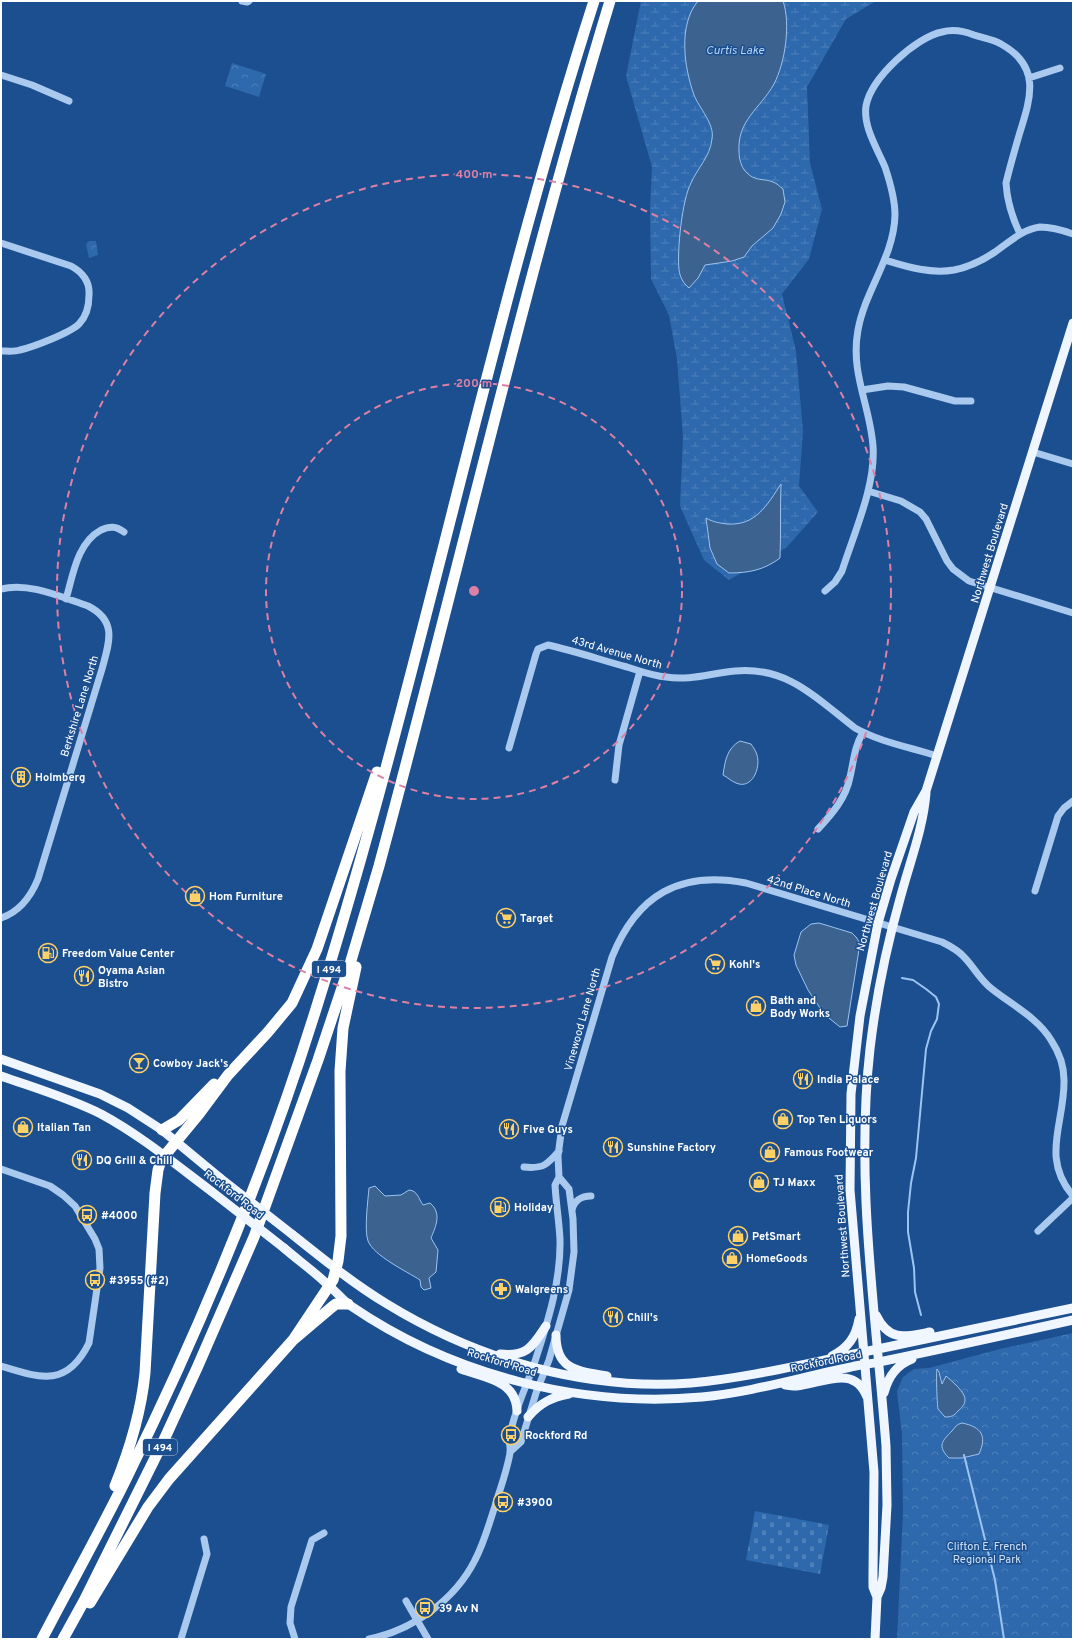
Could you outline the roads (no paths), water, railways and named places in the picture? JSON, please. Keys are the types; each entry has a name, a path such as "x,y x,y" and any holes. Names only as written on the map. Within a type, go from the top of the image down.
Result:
{"highway":[{"name":"I 494","path":"42,1639 129,1473 194,1333 234,1236 272,1137 315,1014 352,891 391,747 535,198 594,1"},
{"name":"I 494","path":"64,1639 166,1435 194,1375 254,1237 318,1060 350,964 394,812 551,207 581,97 610,1"},
{"path":"101,1528 133,1437 142,1398 145,1373 156,1188 159,1164 164,1156 200,1114 228,1075 292,1003 317,949 381,762 391,747"},
{"path":"293,1340 310,1313 330,1286 336,1269 341,1236 340,1071 342,1039 348,998 371,893"},
{"path":"162,1130 179,1120 214,1085 228,1075"},
{"path":"64,1639 89,1604 162,1487 293,1340 336,1304 348,1304"}],"main road":[{"name":"Northwest Boulevard","path":"877,1597 873,1586 874,1472 850,1190 851,1094 860,1016 878,923 891,879 914,812 926,791 1073,323"},
{"name":"Northwest Boulevard","path":"875,1639 877,1597 881,1588 883,1577 888,1505 886,1446 866,1206 864,1143 865,1112 874,1017 892,928 924,814 926,791"},
{"name":"Rockford Road","path":"1,1059 100,1094 145,1118 336,1269 375,1297 404,1314 446,1335 478,1349 532,1368 619,1383 678,1383 721,1380 755,1375 1073,1308"},
{"name":"Rockford Road","path":"1,1076 69,1100 101,1115 138,1136 284,1248 330,1286 348,1304 408,1340 466,1365 539,1386 573,1393 618,1398 667,1399 702,1397 740,1392 854,1366 865,1365 1073,1320"},
{"path":"820,1361 838,1353 851,1342 857,1328 861,1308"},
{"path":"875,1312 883,1327 895,1335 902,1336 943,1329 954,1332"},
{"path":"478,1349 505,1354 524,1352 532,1347 546,1326"},
{"path":"556,1335 558,1353 566,1365 575,1370 608,1376 619,1383"},
{"path":"408,1340 416,1350 506,1386 515,1400 517,1411"},
{"path":"882,1399 887,1382 894,1370 922,1353"},
{"path":"780,1383 791,1386 842,1377 860,1386 864,1390 869,1402"},
{"path":"528,1417 535,1409 545,1402 555,1397 573,1393"}],"street":[{"path":"242,1 249,1"},
{"path":"825,591 835,582 842,571 868,491 874,459 873,443 856,363 855,347 863,310 890,246 895,214 890,183 867,124 866,104 871,92 884,73 894,62 932,35 954,30 1000,43 1012,51 1020,59 1029,78 1030,97 1006,183 1006,197 1009,211 1020,234"},
{"path":"1029,78 1060,68"},
{"path":"1,75 32,85 69,101"},
{"path":"885,260 924,270 939,272 954,270 983,260 1020,234 1029,230 1039,227 1053,228 1073,234"},
{"path":"1,243 71,266 78,270 87,281 90,292 86,315 78,324 68,331 18,351 1,351"},
{"path":"862,390 888,386 904,387 955,401 971,400"},
{"path":"1033,452 1073,464"},
{"path":"868,491 901,501 920,512 926,520 947,561 953,569 969,581 1073,613"},
{"path":"1,589 21,587 66,599 83,547 90,539 108,527 118,527 124,532"},
{"name":"Berkshire Lane North","path":"1,918 16,910 26,901 33,891 38,879 109,642 107,623 103,616 96,610 66,599"},
{"name":"43rd Avenue North","path":"509,748 536,654 538,649 548,645 666,678 700,678 734,671 751,670 769,673 786,678 802,686 855,728 863,732 885,741 937,756"},
{"path":"615,780 619,745 640,671"},
{"path":"818,830 841,801 850,777 854,752 863,732"},
{"path":"1035,891 1058,816 1064,808 1073,801"},
{"name":"42nd Place North","path":"669,889 698,880 728,880 746,883 942,942 953,947 964,956 984,982 1032,1018 1051,1039 1058,1052 1064,1080 1056,1140 1056,1162 1062,1181 1073,1197"},
{"name":"Vinewood Lane North","path":"370,1639 384,1636 417,1620 435,1608 464,1578 475,1561 485,1536 510,1452 509,1436 546,1326 556,1286 560,1240 555,1185 559,1177 559,1151 562,1126 612,957 618,942 633,916 644,906 669,889"},
{"path":"524,1167 537,1168 543,1166 559,1151"},
{"path":"1,1169 50,1186 63,1195 75,1206 84,1219 95,1239 100,1258 89,1343 76,1364 55,1376 30,1375 1,1366"},
{"name":"Vinewood Lane North","path":"510,1452 521,1442 528,1417 545,1371 569,1290 574,1252 572,1212 569,1189 559,1177"},
{"path":"572,1212 573,1206 578,1200 584,1196 591,1196"},
{"path":"1038,1231 1073,1197"},
{"path":"295,1639 290,1623 291,1607 312,1540 324,1533"},
{"path":"181,1639 207,1554 204,1539"},
{"path":"406,1602 428,1639"}],"water":[{"name":"Curtis Lake","path":"698,1 783,1 787,21 784,55 774,84 750,115 742,131 739,141 739,157 743,168 749,175 770,181 783,189 785,202 781,214 773,228 752,246 744,257 732,261 705,265 698,278 689,288 682,280 679,270 680,238 683,213 691,183 709,151 712,139 709,122 696,100 690,84 686,59 685,34 692,11"},
{"path":"781,484 780,558 756,570 729,573 717,564 710,548 706,518 727,524 746,522 760,513"},
{"path":"740,741 751,744 756,752 758,760 758,766 751,781 742,784 734,782 723,775 729,751"},
{"path":"819,923 852,933 860,943 847,1026 840,1027 824,1014 808,990 796,965 794,955 801,932 811,924"},
{"path":"375,1186 385,1196 401,1195 409,1190 412,1191 416,1193 423,1205 430,1203 434,1207 437,1220 431,1238 438,1250 436,1272 429,1278 431,1288 424,1290 421,1287 420,1280 383,1258 371,1247 367,1236 367,1207 369,1188"},
{"path":"937,1369 942,1384 946,1376 958,1387 965,1397 963,1406 951,1416 945,1417 938,1409"},
{"path":"962,1423 974,1427 981,1433 983,1442 979,1454 962,1458 949,1458 943,1450 943,1441 955,1427"}],"waterway":[{"path":"902,978 913,980 926,989 936,997 939,1004 937,1019 931,1031 926,1049 916,1158 911,1183 908,1212 908,1232 914,1268 915,1292 921,1315"},
{"path":"964,1455 995,1580 1004,1639"}],"place":[{"name":"Holmberg","path":"21,777"},
{"name":"Hom Furniture","path":"195,896"},
{"name":"Target","path":"506,918"},
{"name":"Freedom Value Center","path":"48,953"},
{"name":"Kohl's","path":"715,964"},
{"name":"Oyama Asian Bistro","path":"84,976"},
{"name":"Bath and Body Works","path":"756,1006"},
{"name":"Cowboy Jack's","path":"139,1063"},
{"name":"India Palace","path":"803,1079"},
{"name":"Top Ten Liquors","path":"783,1119"},
{"name":"Italian Tan","path":"23,1127"},
{"name":"Five Guys","path":"509,1129"},
{"name":"Sunshine Factory","path":"613,1147"},
{"name":"Famous Footwear","path":"770,1152"},
{"name":"DQ Grill & Chill","path":"82,1160"},
{"name":"TJ Maxx","path":"759,1182"},
{"name":"Holiday","path":"500,1207"},
{"name":"#4000","path":"87,1215"},
{"name":"PetSmart","path":"738,1236"},
{"name":"HomeGoods","path":"732,1258"},
{"name":"#3955 (#2)","path":"95,1280"},
{"name":"Walgreens","path":"501,1289"},
{"name":"Chili's","path":"613,1317"},
{"name":"Rockford Rd","path":"511,1435"},
{"name":"#3900","path":"503,1502"},
{"name":"39 Av N","path":"425,1608"}],"park label":[{"name":"Clifton E. French Regional Park","path":"987,1552"}]}
